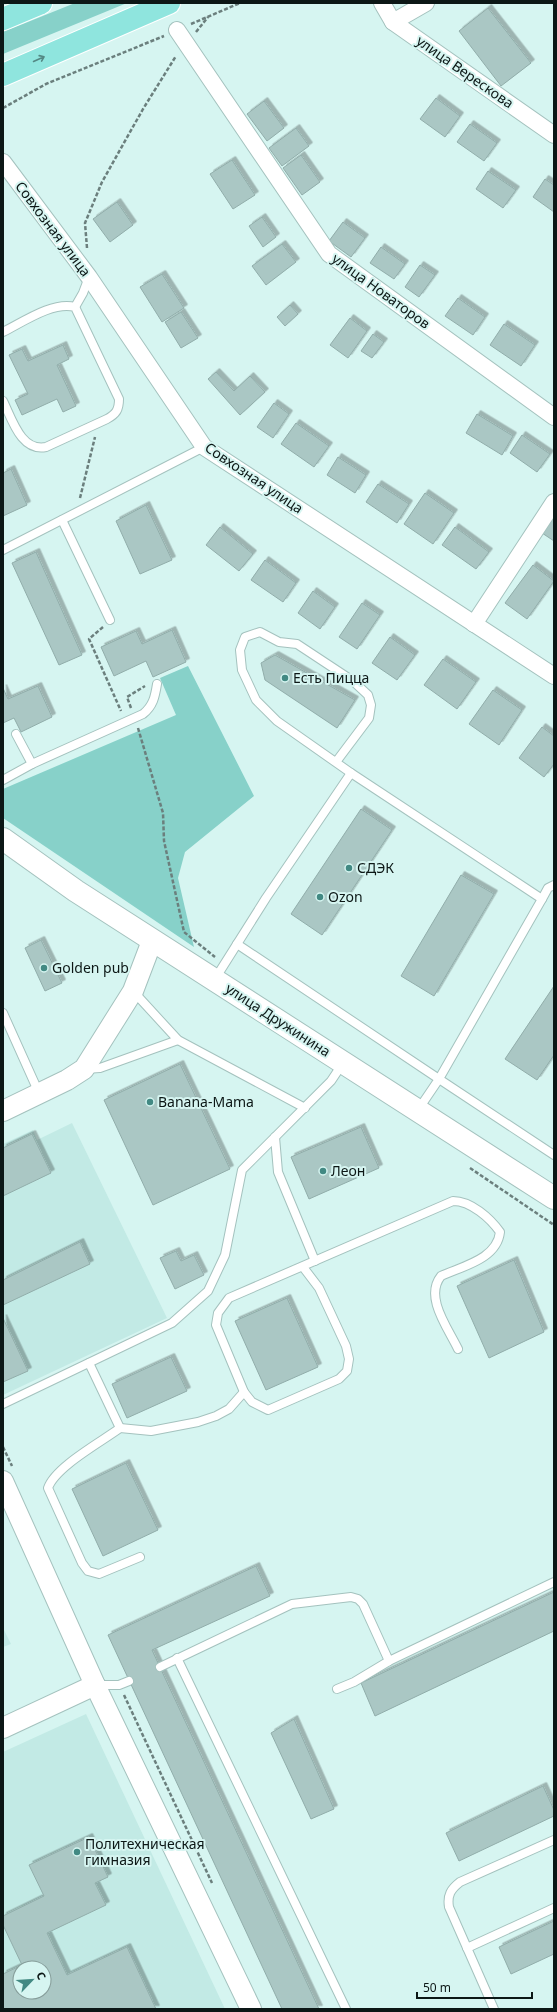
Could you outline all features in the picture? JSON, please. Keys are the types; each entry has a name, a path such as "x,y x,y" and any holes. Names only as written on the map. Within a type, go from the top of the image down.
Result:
{"main road":[{"path":"3,19 41,3"},
{"path":"3,75 169,3"},
{"name":"улица Дружинина","path":"3,840 76,891 152,941 220,972 344,1062 554,1198"}],"street":[{"name":"улица Верескова","path":"382,3 393,22 554,135"},
{"path":"393,22 426,3"},
{"name":"улица Новаторов","path":"177,30 329,254 554,417"},
{"name":"Совхозная улица","path":"3,162 89,277 204,447 554,676"},
{"path":"474,624 554,502"},
{"path":"3,1111 67,1080 84,1069 133,991 152,941"},
{"path":"3,1481 95,1685 251,2009"},
{"path":"3,1728 95,1685"}],"lane":[{"path":"75,307 83,293 89,277"},
{"path":"3,332 53,307 67,305 75,307"},
{"path":"3,401 20,434 30,446 38,449 46,447 99,423 115,414 119,407 119,399 75,307"},
{"path":"3,550 204,447"},
{"path":"62,520 110,620"},
{"path":"336,762 369,718 371,705 368,695 353,681 297,644 279,642 260,632 244,636 240,650 242,670 256,700 277,721 351,773 542,899"},
{"path":"3,780 32,764 135,719 148,709 155,697 157,684"},
{"path":"16,734 32,764"},
{"path":"220,972 266,898 351,773"},
{"path":"418,1110 439,1079 548,888 554,885"},
{"path":"237,944 554,1155"},
{"path":"133,991 178,1040 305,1108"},
{"path":"3,1014 40,1094"},
{"path":"84,1069 100,1068 178,1040"},
{"path":"3,1404 172,1323 208,1291 225,1255 242,1170 331,1081 344,1062"},
{"path":"275,1137 278,1172 316,1262"},
{"path":"303,1267 319,1288 346,1346 349,1359 347,1371 339,1379 268,1410 252,1402 244,1392 216,1325 218,1313 230,1298 453,1202 460,1201 494,1223 500,1232 499,1241 489,1253 441,1276 437,1282 435,1295 437,1304 458,1349"},
{"path":"89,1363 120,1428"},
{"path":"140,1557 99,1574 88,1571 78,1556 48,1488 50,1480 60,1470 120,1428 151,1431 198,1422 216,1416 229,1409 244,1392"},
{"path":"337,1689 354,1682 389,1661 554,1582"},
{"path":"160,1667 292,1604 351,1597 358,1599 363,1604 389,1661"},
{"path":"177,1658 346,2009"},
{"path":"95,1685 119,1685 129,1681"},
{"path":"494,2009 449,1907 448,1899 453,1887 460,1882 554,1840"},
{"path":"467,1948 554,1908"}],"path":[{"path":"3,108 46,84 240,3"},
{"path":"89,277 85,223 102,182 166,70 208,17"},
{"path":"76,513 99,423"},
{"path":"110,620 89,639 126,723"},
{"path":"148,684 127,697 163,813 164,841 184,932 220,972"}],"shaded area":[{"path":"75,3 127,3 3,54 3,32"},
{"path":"188,666 254,796 185,852 178,878 194,947 3,818 3,789 176,715 160,678"},
{"path":"72,1123 167,1318 3,1395 3,1144 33,1130 37,1140"},
{"path":"3,1628 11,1644 3,1647"},
{"name":"Политехническая гимназия","path":"86,1714 225,2009 3,2009 3,1752"}],"building":[{"path":"488,8 531,63 501,86 459,31"},
{"path":"436,98 460,116 445,137 420,119"},
{"path":"264,101 284,128 267,141 247,114"},
{"path":"470,124 497,143 484,161 457,142"},
{"path":"296,128 309,146 282,166 269,148"},
{"path":"301,155 320,182 302,195 283,168"},
{"path":"232,160 255,195 233,209 210,174"},
{"path":"488,171 516,190 503,208 476,189"},
{"path":"545,179 554,185 554,212 533,197"},
{"path":"117,202 133,225 110,242 93,219"},
{"path":"262,217 276,237 263,247 249,226"},
{"path":"343,222 365,238 351,257 329,241"},
{"path":"282,244 296,262 266,285 252,266"},
{"path":"381,247 405,264 394,279 370,263"},
{"path":"420,265 435,275 419,297 405,287"},
{"path":"162,274 184,308 162,322 140,287"},
{"path":"458,298 485,317 473,335 445,316"},
{"path":"290,305 298,314 285,326 277,317"},
{"path":"181,312 198,338 181,348 165,322"},
{"path":"350,318 367,331 348,358 330,345"},
{"path":"504,324 535,345 521,366 490,345"},
{"path":"373,334 384,342 372,358 361,351"},
{"path":"63,345 69,359 57,365 76,406 63,412 57,399 22,415 15,400 28,394 9,355 22,349 28,361"},
{"path":"216,372 234,391 250,376 265,392 240,415 208,379"},
{"path":"274,403 289,414 273,438 257,427"},
{"path":"477,414 513,436 502,455 466,433"},
{"path":"296,423 329,446 314,467 281,444"},
{"path":"522,435 550,454 537,472 510,453"},
{"path":"338,457 366,475 355,493 327,475"},
{"path":"11,469 27,505 3,516 3,473"},
{"path":"378,484 409,504 397,523 366,502"},
{"path":"425,493 454,513 433,544 404,524"},
{"path":"146,505 172,560 140,574 116,521"},
{"path":"554,516 554,541 542,533"},
{"path":"220,527 253,554 239,571 206,545"},
{"path":"455,527 489,552 476,569 442,545"},
{"path":"36,552 82,655 59,665 12,563"},
{"path":"265,560 296,583 283,602 251,580"},
{"path":"533,565 554,581 527,619 505,603"},
{"path":"313,591 335,607 320,629 298,613"},
{"path":"362,603 380,615 357,649 339,637"},
{"path":"172,630 186,662 153,677 146,661 114,676 101,647 136,631 142,644"},
{"path":"390,637 415,655 397,680 372,663"},
{"path":"275,655 355,700 337,728 265,680 261,663"},
{"path":"443,659 476,682 457,709 424,685"},
{"path":"38,686 52,717 21,732 14,718 3,723 3,688 8,699"},
{"path":"493,690 522,710 499,745 469,724"},
{"path":"542,727 554,736 554,764 544,777 519,758"},
{"path":"361,809 392,830 322,935 291,914"},
{"path":"461,875 494,894 434,996 401,976"},
{"path":"41,940 62,983 45,991 25,948"},
{"path":"554,986 554,1055 537,1080 505,1059"},
{"path":"180,1064 230,1169 153,1205 104,1100"},
{"path":"361,1127 379,1168 309,1199 291,1157"},
{"path":"32,1134 51,1173 3,1196 3,1148"},
{"path":"80,1242 90,1264 3,1305 3,1280"},
{"path":"176,1251 181,1261 194,1255 204,1275 175,1289 160,1258"},
{"path":"514,1260 544,1332 489,1358 457,1286"},
{"path":"287,1298 318,1367 266,1390 235,1321"},
{"path":"3,1318 28,1371 3,1382"},
{"path":"171,1357 187,1391 127,1418 112,1384"},
{"path":"126,1463 158,1530 103,1556 72,1489"},
{"path":"256,1566 270,1596 152,1650 319,2009 282,2009 108,1635"},
{"path":"554,1592 554,1631 375,1716 361,1683"},
{"path":"294,1719 334,1809 311,1819 271,1733"},
{"path":"543,1786 554,1810 554,1816 459,1861 446,1833"},
{"path":"89,1837 108,1877 95,1883 106,1905 47,1933 67,1975 127,1947 156,2009 3,2009 3,1974 12,1970 12,2000 52,2000 52,1960 20,1960 3,1925 3,1916 44,1896 29,1865"},
{"path":"554,1921 554,1954 511,1974 499,1947"}],"place":[{"name":"Есть Пицца","path":"285,678"},
{"name":"СДЭК","path":"349,868"},
{"name":"Ozon","path":"320,897"},
{"name":"Golden pub","path":"44,968"},
{"name":"Banana-Mama","path":"150,1102"},
{"name":"Леон","path":"323,1171"},
{"name":"Политехническая гимназия","path":"77,1852"}]}
